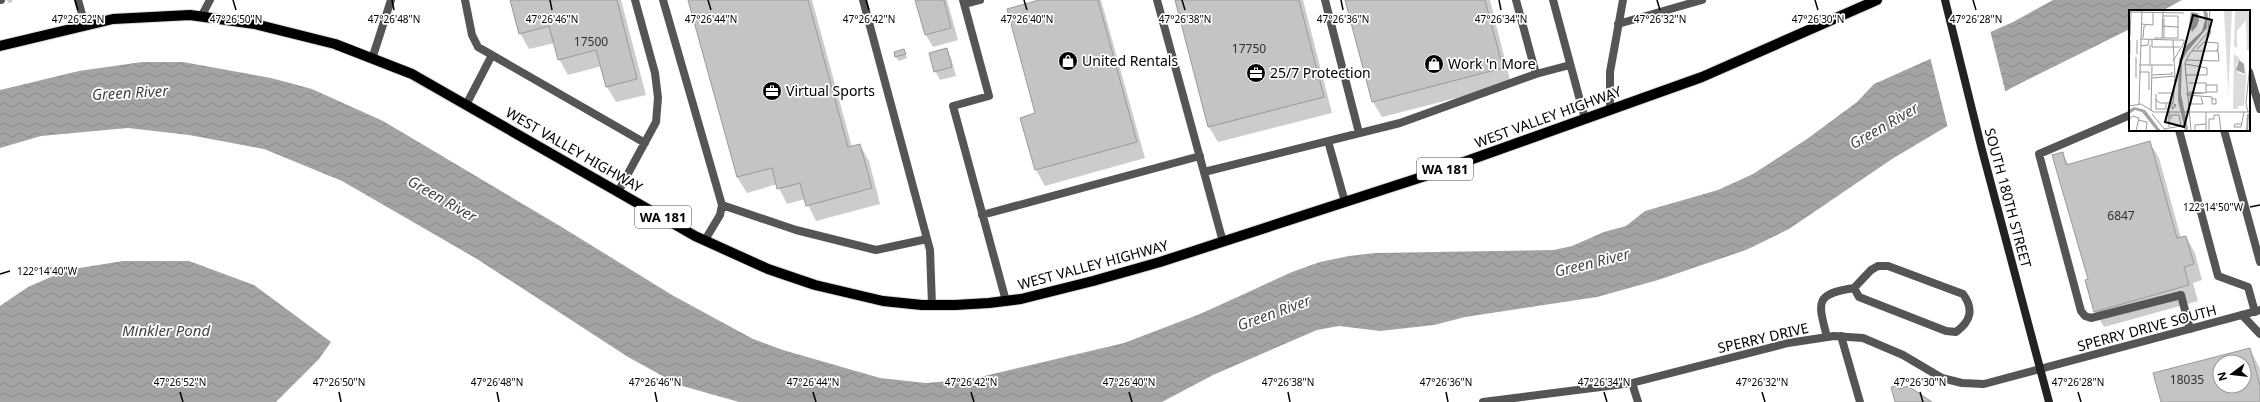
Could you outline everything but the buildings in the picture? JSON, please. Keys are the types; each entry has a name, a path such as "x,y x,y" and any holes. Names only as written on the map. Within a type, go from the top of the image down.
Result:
{"main road":[{"name":"WEST VALLEY HIGHWAY","path":"0,46 113,19 190,16 255,24 334,44 412,74 705,240 768,269 815,285 883,301 932,305 1006,301 1093,281 1223,242 1422,177 1702,77 1877,0"},
{"name":"SOUTH 180TH STREET","path":"1945,0 1982,150 2049,402"}],"street":[{"path":"78,0 85,25"},
{"path":"201,17 210,0"},
{"path":"372,59 391,0"},
{"path":"463,0 472,35 478,47 645,143"},
{"path":"618,192 656,122 658,98 655,73 634,0"},
{"path":"663,0 722,205 720,215 705,240"},
{"path":"863,0 927,239 931,260 932,305"},
{"path":"980,0 964,2 990,96 953,106 1006,301"},
{"path":"1157,0 1223,242"},
{"path":"1324,0 1359,133"},
{"path":"1516,0 1536,74"},
{"path":"1553,0 1585,119"},
{"path":"1610,110 1610,72 1623,0"},
{"path":"1618,24 1702,0"},
{"path":"466,105 492,55"},
{"path":"1204,172 1400,123 1536,74 1570,65"},
{"path":"2250,75 2260,109"},
{"path":"2129,115 2039,154 2081,311 2085,316 2091,318 2181,295 2190,329"},
{"path":"2178,131 2218,276 2248,287 2257,311"},
{"path":"2224,131 2260,262"},
{"path":"1328,141 1345,202"},
{"path":"982,215 1200,156"},
{"path":"722,205 796,230 876,250 927,239"},
{"path":"1827,337 1820,308 1822,300 1829,293 1854,288 1871,270 1878,266 1888,266 1963,294 1969,302 1971,311 1969,320 1956,332 1946,331 1859,297 1854,288"},
{"name":"SPERRY DRIVE SOUTH","path":"2041,370 2257,311"},
{"path":"2242,315 2260,334"},
{"path":"1841,336 1860,402"},
{"name":"SPERRY DRIVE","path":"1482,402 1632,383 1788,343 1841,336 1863,338 1903,355 1942,378 1962,383 1984,384 2041,370"},
{"path":"1632,383 1638,402"}],"water":[{"name":"Green River","path":"2053,0 2182,0 2164,10 2129,10 2129,29 2013,87 1892,159 1789,229 1746,250 1658,280 1597,297 1465,317 1434,325 1380,331 1339,326 1317,330 1213,375 1162,402 739,402 679,385 628,357 477,259 342,181 264,149 189,135 128,128 41,136 0,148 0,90 79,71 142,62 183,62 271,78 312,89 383,121 560,226 672,295 753,339 783,350 880,378 926,383 972,379 1124,343 1200,314 1292,272 1320,262 1349,256 1375,253 1554,250 1572,246 1604,232 1626,226 1645,211 1718,190 1753,174 1807,139 1857,102 1874,84 2013,22"},
{"name":"Minkler Pond","path":"123,261 189,261 254,285 331,342 319,359 276,402 0,402 0,306 28,287 67,270"}],"pier":[{"path":"1990,30 2006,94 1948,128 1930,57"}],"place":[{"name":"United Rentals","path":"1068,61"},
{"name":"Work 'n More","path":"1434,64"},
{"name":"25/7 Protection","path":"1256,73"},
{"name":"Virtual Sports","path":"772,91"}]}
